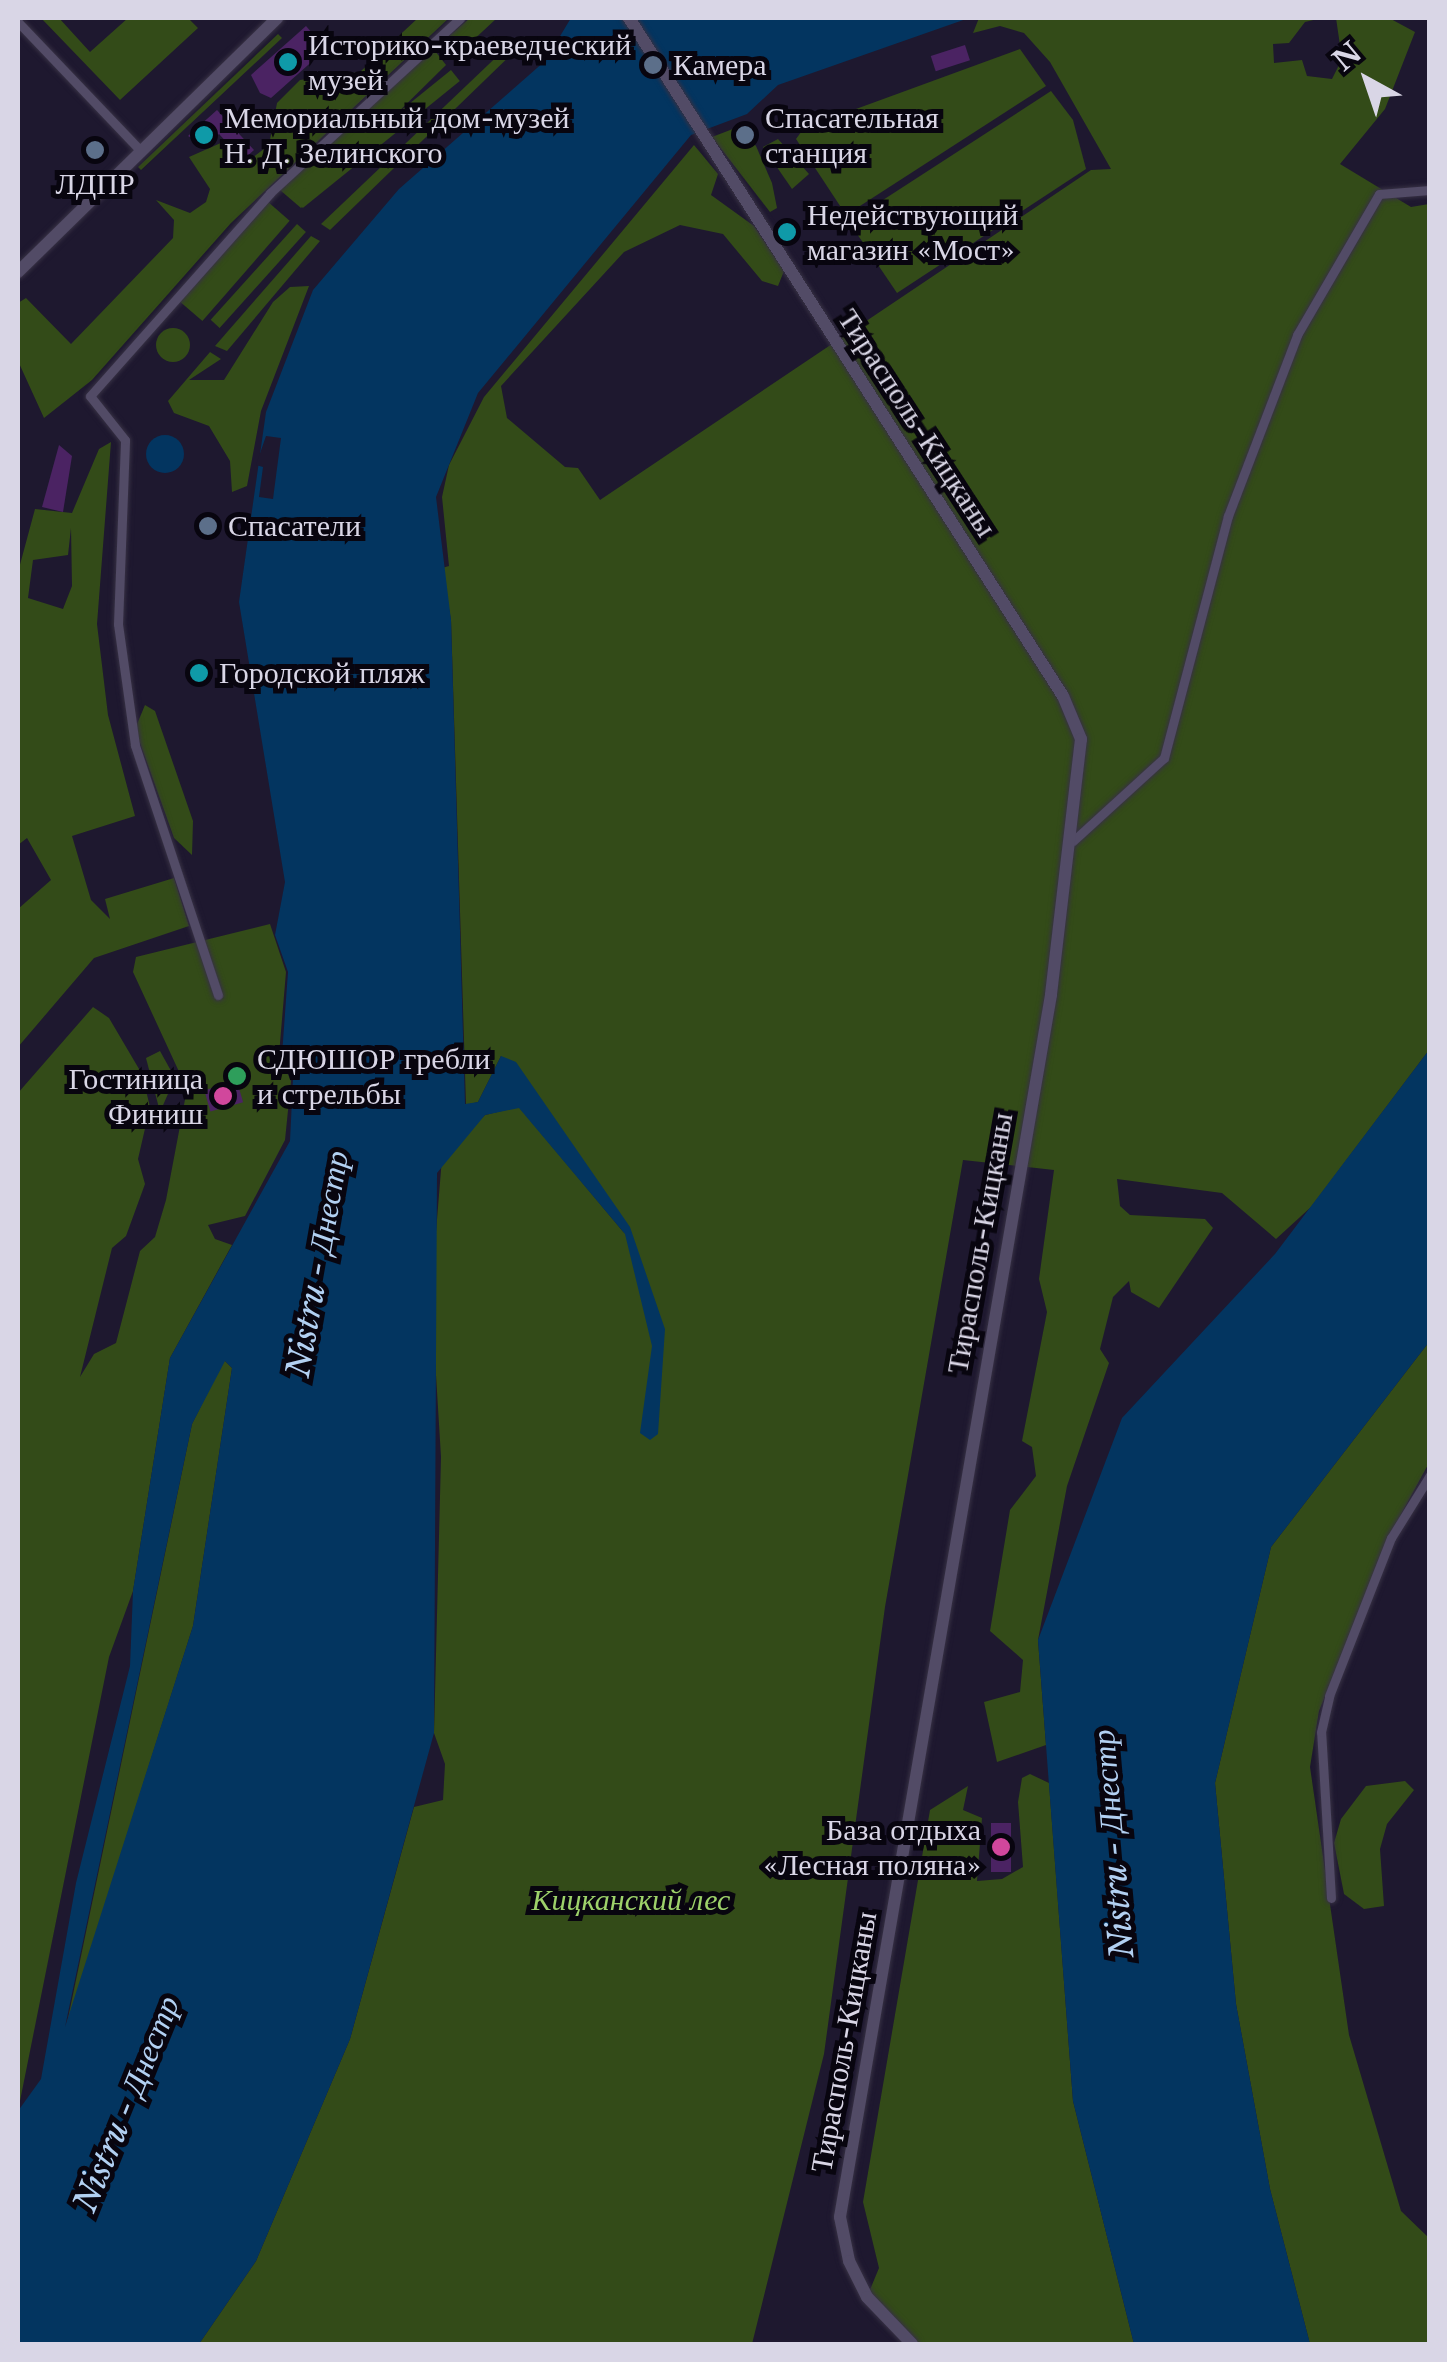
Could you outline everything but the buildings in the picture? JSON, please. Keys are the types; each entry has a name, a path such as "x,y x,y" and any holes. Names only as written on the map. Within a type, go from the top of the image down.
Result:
{"street":[{"path":"18,272 277,18"},
{"path":"218,995 135,745 118,624 124,440 90,396 270,193 460,18"},
{"name":"Тирасполь-Кицканы","path":"628,18 1070,708 1082,748 1073,841 840,2216 848,2261 867,2297 912,2344"},
{"path":"18,22 140,151"},
{"path":"1073,841 1164,758 1228,516 1298,335 1379,194 1430,190"},
{"path":"1331,1898 1321,1732 1329,1696 1391,1538 1430,1475"}],"green space":[{"path":"41,18 59,18 90,52 128,18 188,18 198,28 120,100"},
{"path":"418,18 449,18 231,223 92,380 44,418 18,361 18,303 26,298 71,344 173,238 174,220 156,200 190,213 206,202 210,189 189,157 223,142 244,164 269,145 277,103 300,80 360,72"},
{"path":"470,18 497,18 454,58 441,43"},
{"name":"Кицканский лес","path":"979,18 1322,18 1305,22 1289,43 1273,44 1274,63 1302,60 1307,76 1332,79 1342,59 1336,18 1389,18 1415,32 1385,109 1340,164 1411,207 1429,204 1429,1050 1311,1207 1276,1239 1222,1193 1117,1179 1120,1206 1130,1215 1205,1219 1213,1228 1159,1308 1131,1292 1129,1281 1113,1297 1100,1349 1109,1363 1067,1486 1038,1640 1046,1745 997,1762 984,1702 1020,1692 1023,1660 990,1631 1010,1510 1036,1476 1032,1447 1022,1441 1047,1312 1039,1279 1054,1170 963,1160 885,1607 824,2054 752,2344 199,2344 256,2261 350,2039 414,1807 443,1800 445,1764 434,1733 441,1457 431,1293 442,1158 485,1115 519,1107 625,1234 501,1056 478,1102 466,1105 451,620 442,568 449,566 442,497 449,465 484,397 694,145 718,174 711,195 754,226 784,271 778,286 762,281 723,234 680,225 624,252 501,386 507,418 565,467 578,468 600,500 1091,170 1111,169 1050,62 1024,33 1000,26 973,33"},
{"path":"278,34 282,38 141,170 138,167"},
{"path":"509,45 514,52 330,230 321,224"},
{"path":"432,47 446,65 301,208 280,190"},
{"path":"1020,49 1046,86 846,215 796,139 804,128"},
{"path":"451,70 460,81 303,208 294,197"},
{"path":"1051,91 1073,120 1086,169 897,293 849,222"},
{"path":"738,127 756,146 772,183 777,208 770,212 712,137"},
{"path":"778,139 809,174 792,189 763,147"},
{"path":"267,201 290,221 202,321 180,301"},
{"path":"297,224 306,232 220,328 211,320"},
{"path":"311,236 320,241 227,351 215,346"},
{"path":"309,286 261,411 247,486 232,492 230,461 209,426 174,413 168,401 210,352 221,359 189,380 224,380 273,302 290,287"},
{"path":"173,328 185,333 190,345 185,357 173,362 161,357 156,345 161,333"},
{"path":"111,442 97,624 108,715 135,816 72,836 91,900 110,919 105,899 174,878 189,926 94,958 18,1047 18,909 51,880 27,838 18,845 18,572 35,509 72,513 99,449","holes":["71,528 72,586 63,609 28,598 33,560 68,555"]},
{"path":"145,705 155,711 193,821 192,855 174,838 135,729"},
{"path":"270,924 286,972 279,1055 291,1081 285,1140 245,1216 208,1225 215,1239 232,1245 170,1358 133,1591 109,1657 18,2111 18,1093 93,1007 109,1018 142,1074 150,1107 138,1159 145,1184 126,1236 112,1248 80,1377 94,1354 116,1343 140,1251 155,1237 166,1200 187,1089 133,972 136,957"},
{"path":"160,1051 175,1078 160,1112 146,1058"},
{"path":"1429,1342 1429,1463 1393,1529 1319,1711 1310,1767 1349,2035 1401,2211 1429,2238 1429,2344 1310,2344 1270,2189 1236,2004 1215,1783 1271,1547"},
{"path":"224,1360 232,1368 193,1626 66,2028 192,1424"},
{"path":"1030,1774 1049,1783 1073,2101 1134,2344 912,2344 867,2297 879,2268 863,2202 930,1810 968,1786 963,1810 982,1818 977,1881 1002,1879 1023,1867 1018,1802 1022,1778"},
{"path":"1405,1781 1414,1790 1387,1824 1380,1849 1384,1906 1364,1909 1344,1894 1334,1843 1341,1819 1366,1786"}],"water":[{"name":"Nistru - Днестр","path":"571,18 969,18 778,85 747,114 691,135 478,393 436,497 451,620 465,1104 478,1102 501,1056 516,1062 630,1227 665,1329 658,1434 650,1440 640,1433 652,1346 625,1234 519,1108 485,1115 437,1173 434,1733 350,2039 256,2261 199,2344 18,2344 18,2111 41,2079 76,1883 130,1666 133,1591 170,1358 290,1141 293,1079 282,1055 288,972 275,935 285,882 239,602 266,412 313,290 399,189 545,61","holes":["225,1361 232,1368 193,1626 65,2027 192,1424"]},
{"path":"165,435 178,441 184,454 178,467 165,473 152,467 146,454 152,441"},
{"name":"Nistru - Днестр","path":"1429,1050 1429,1342 1271,1547 1215,1783 1236,2004 1270,2189 1310,2344 1134,2344 1073,2101 1038,1640 1122,1418 1275,1254"}],"pier":[{"path":"266,436 281,438 273,499 259,497 263,467 256,465"}],"place":[{"name":"Историко-краеведческий музей","path":"288,62"},
{"name":"Камера","path":"653,65"},
{"name":"Мемориальный дом-музей Н. Д. Зелинского","path":"204,135"},
{"name":"Спасательная станция","path":"745,135"},
{"name":"ЛДПР","path":"95,150"},
{"name":"Недействующий магазин «Мост»","path":"787,232"},
{"name":"Спасатели","path":"208,526"},
{"name":"Городской пляж","path":"199,673"},
{"name":"СДЮШОР гребли и стрельбы","path":"237,1076"},
{"name":"Гостиница Финиш","path":"223,1096"},
{"name":"База отдыха «Лесная поляна»","path":"1001,1847"}]}
